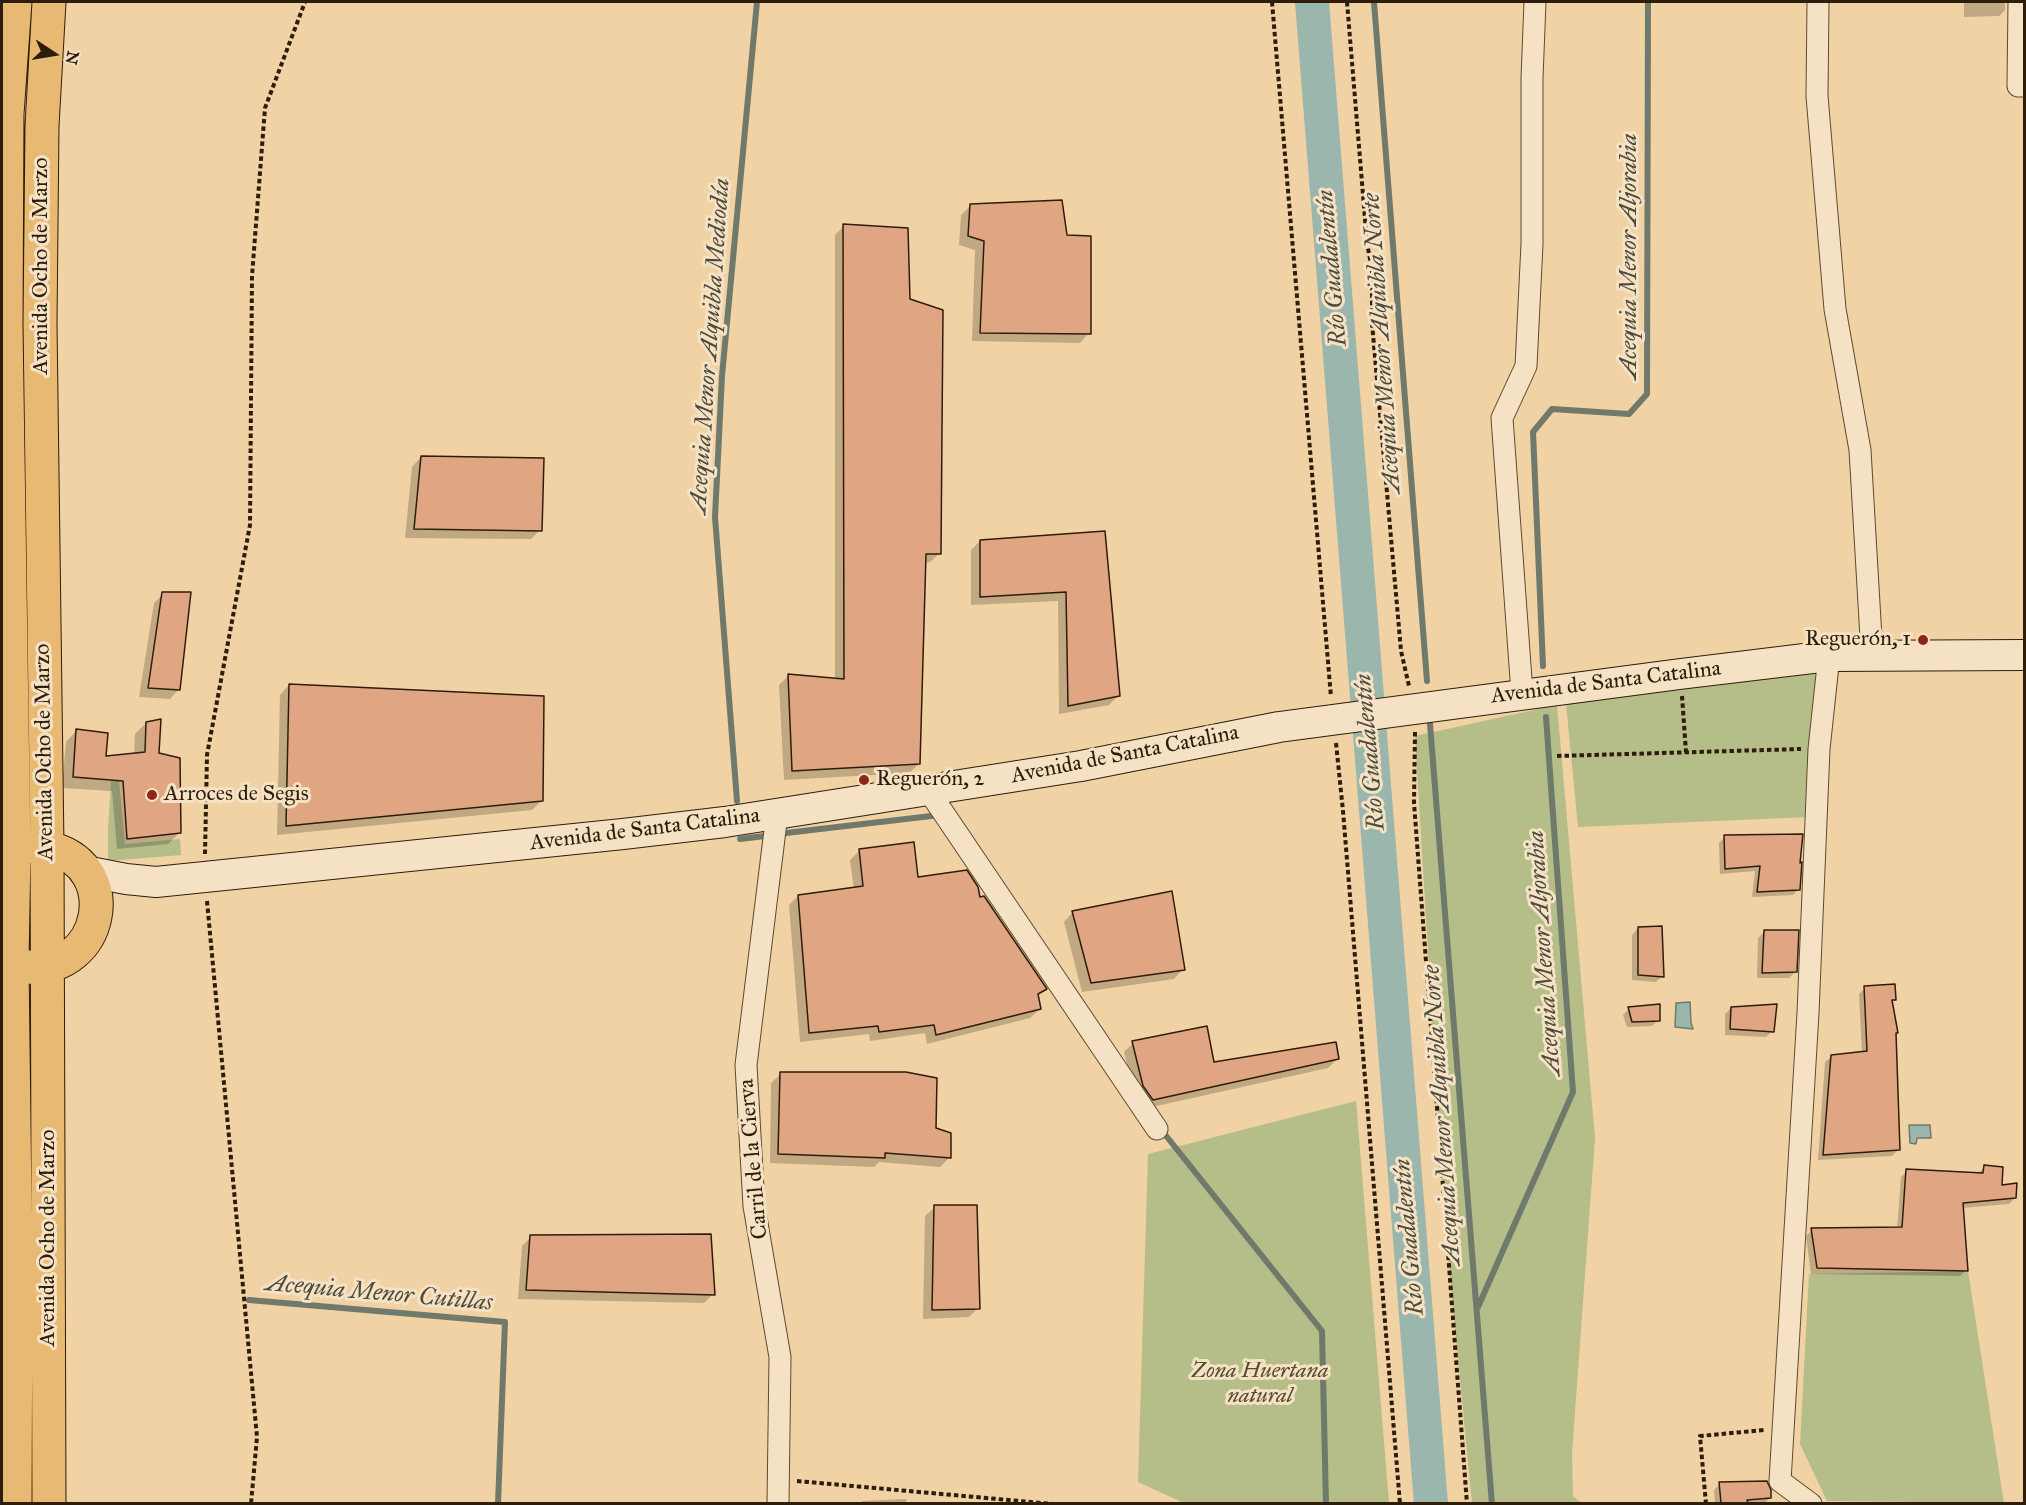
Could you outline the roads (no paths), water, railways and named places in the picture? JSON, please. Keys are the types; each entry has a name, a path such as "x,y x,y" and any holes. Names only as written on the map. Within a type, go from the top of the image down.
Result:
{"main road":[{"name":"Avenida Ocho de Marzo","path":"15,2 7,114 6,325 7,959 16,1287 15,1503"},
{"name":"Avenida Ocho de Marzo","path":"49,2 42,126 40,323 47,847 49,1503"},
{"name":"Avenida de Santa Catalina","path":"85,871 156,882 642,832 777,814 1081,766 1248,732 1522,693 1829,656 2025,656"},
{"path":"7,959 30,967 47,967 64,961 78,951 89,936 96,915 95,892 85,871 75,859 62,851 47,847 30,846 8,853"},
{"name":"Avenida de Santa Catalina","path":"96,915 123,896 156,882"}],"street":[{"path":"1522,693 1502,418 1526,366 1532,244 1534,2"},
{"path":"1818,2 1817,96 1835,309 1860,450 1872,655"},
{"path":"2019,2 2018,86 2025,86"},
{"path":"1811,1503 1780,1481 1808,1013 1819,748 1829,656"},
{"path":"928,790 1157,1129"},
{"name":"Carril de la Cierva","path":"777,814 747,1065 754,1206 780,1358 778,1503"}],"water":[{"path":"1690,1002 1693,1029 1675,1027 1676,1003"},
{"path":"1909,1125 1930,1125 1931,1138 1917,1138 1916,1144 1910,1143"}],"waterway":[{"name":"Acequia Menor Alquibla Mediodía","path":"737,801 715,517 722,376 757,2"},
{"name":"Río Guadalentín","path":"1312,2 1431,1504"},
{"name":"Acequia Menor Alquibla Norte","path":"1374,2 1427,681"},
{"name":"Acequia Menor Aljorabia","path":"1543,666 1533,432 1552,409 1629,414 1647,394 1648,2"},
{"name":"Acequia Menor Aljorabia","path":"1478,1307 1573,1092 1546,717"},
{"name":"Acequia Menor Alquibla Norte","path":"1430,724 1492,1504"},
{"name":"Acequia Menor Alquibla Mediodía","path":"786,833 940,815"},
{"name":"Acequia Menor Alquibla Mediodía","path":"740,839 765,836"},
{"name":"Acequia Menor Alquibla Mediodía","path":"1167,1137 1322,1331 1326,1504"},
{"name":"Acequia Menor Cutillas","path":"249,1300 505,1322 498,1504"}],"place":[{"name":"Reguerón, 1","path":"1923,640"},
{"name":"Reguerón, 2","path":"864,780"},
{"name":"Arroces de Segis","path":"152,795"}],"park label":[{"name":"Zona Huertana natural","path":"1260,1384"}]}
